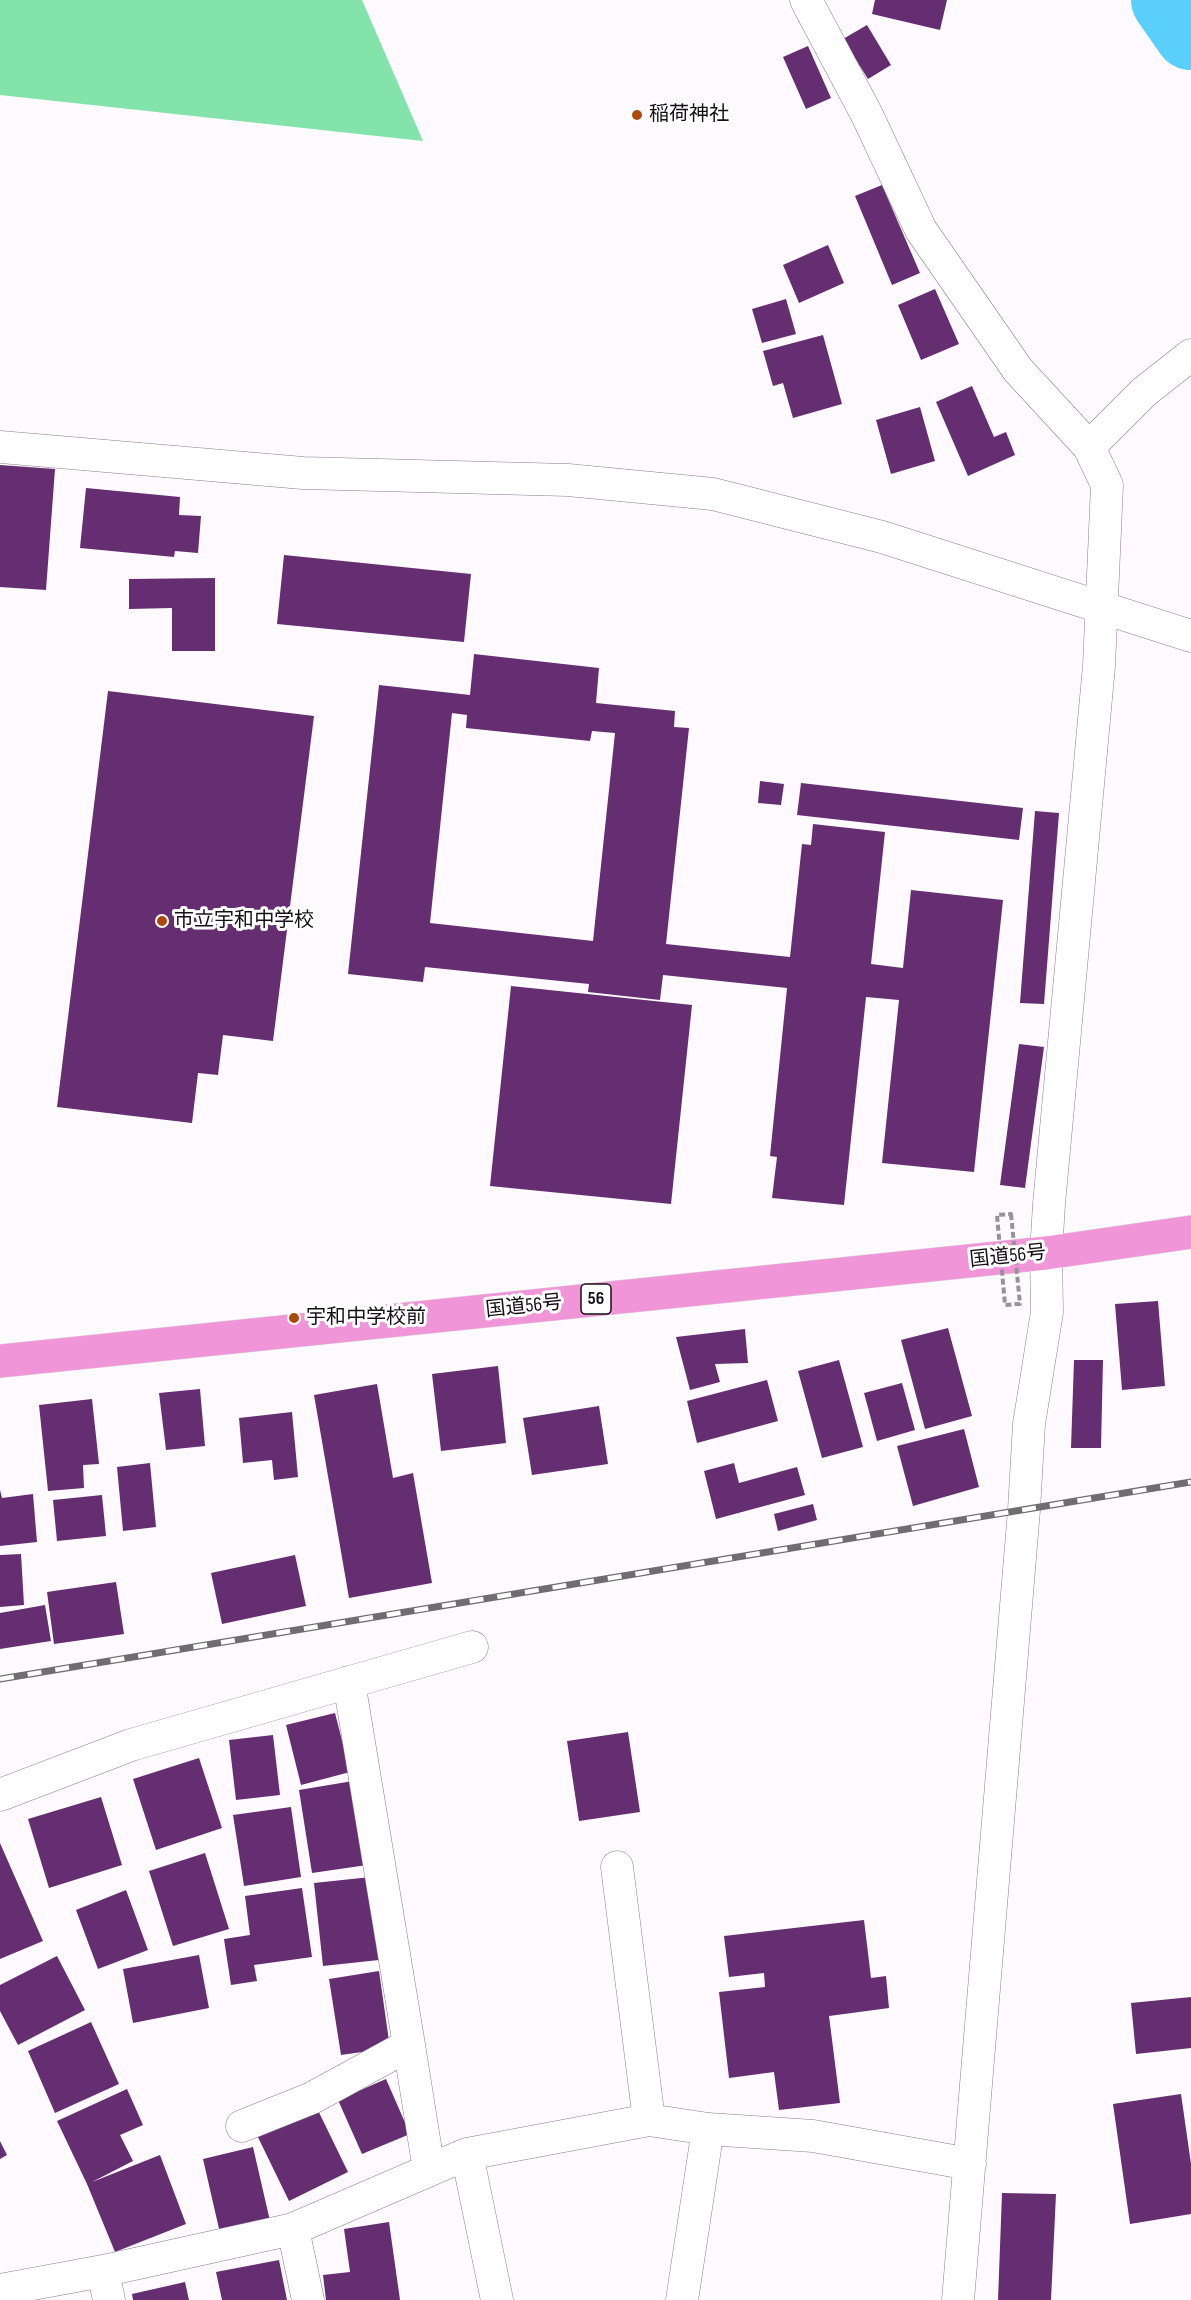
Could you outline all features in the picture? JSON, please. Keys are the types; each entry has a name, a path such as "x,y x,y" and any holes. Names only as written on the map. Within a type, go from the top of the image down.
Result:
{"highway":[{"name":"国道56号","path":"0,1361 1046,1253 1191,1232"}],"street":[{"path":"806,0 867,115 921,230 1018,369 1089,447 1107,485 1099,666 1046,1253 1047,1312 1029,1424 958,2300"},
{"path":"1089,447 1144,392 1191,355"},
{"path":"0,447 303,472 568,480 713,494 882,537 1191,636"},
{"path":"0,1795 131,1745 472,1647"},
{"path":"349,1682 429,2170"},
{"path":"617,1867 649,2120"},
{"path":"242,2126 312,2098 409,2045"},
{"path":"0,2290 106,2285 293,2229 467,2154 649,2120 708,2128 813,2136 970,2164"},
{"path":"682,2300 708,2128"},
{"path":"467,2154 497,2300"},
{"path":"293,2229 308,2300"}],"path":[{"path":"1011,1214 1020,1304 1005,1305 997,1215 1011,1214"}],"green space":[{"path":"0,0 362,0 423,141 0,95"}],"building":[{"path":"875,0 947,0 940,30 872,14"},
{"path":"867,25 891,65 868,79 843,39"},
{"path":"808,46 831,98 806,109 783,57"},
{"path":"882,185 920,273 892,285 855,196"},
{"path":"828,245 844,283 799,303 783,265"},
{"path":"935,289 959,344 921,360 898,305"},
{"path":"786,299 796,334 762,343 752,309"},
{"path":"823,335 842,404 793,418 783,383 773,386 763,351"},
{"path":"972,386 994,437 1006,432 1015,455 968,476 936,402"},
{"path":"920,407 935,461 891,474 876,420"},
{"path":"0,465 55,469 46,590 0,587"},
{"path":"86,488 180,497 179,515 201,516 198,553 175,551 174,557 80,548"},
{"path":"284,555 471,574 464,642 277,624"},
{"path":"215,578 215,651 172,651 172,608 129,609 129,579"},
{"path":"474,654 599,668 596,703 675,711 674,727 689,728 666,944 790,957 802,844 811,845 813,824 885,832 871,964 903,968 911,890 1003,900 974,1172 882,1163 899,1000 866,997 844,1205 772,1198 777,1157 770,1156 787,988 663,975 660,1000 588,992 589,984 425,967 423,982 348,974 379,685 470,695","holes":["452,713 467,715 466,728 590,741 592,731 615,733 593,941 430,923"]},
{"path":"108,691 314,716 273,1041 223,1035 218,1075 198,1073 192,1123 57,1107"},
{"path":"760,781 784,784 781,805 758,803"},
{"path":"801,783 1023,808 1019,840 797,815"},
{"path":"1035,811 1059,813 1044,1004 1020,1003"},
{"path":"511,986 692,1005 671,1204 490,1186"},
{"path":"1019,1044 1044,1047 1025,1188 1000,1185"},
{"path":"1158,1301 1165,1386 1122,1390 1115,1304"},
{"path":"948,1328 972,1416 925,1429 901,1340"},
{"path":"745,1329 748,1363 715,1364 720,1382 690,1390 676,1337"},
{"path":"839,1360 863,1447 822,1458 798,1371"},
{"path":"1074,1360 1103,1360 1101,1448 1071,1448"},
{"path":"498,1366 506,1443 441,1451 432,1374"},
{"path":"767,1380 778,1421 697,1443 687,1401"},
{"path":"902,1383 915,1430 877,1441 864,1393"},
{"path":"377,1384 393,1478 413,1473 432,1583 349,1598 314,1395"},
{"path":"200,1389 205,1446 166,1450 159,1393"},
{"path":"92,1399 99,1464 83,1465 84,1488 48,1491 39,1405"},
{"path":"599,1406 608,1464 532,1475 523,1418"},
{"path":"292,1412 298,1477 274,1480 272,1460 243,1463 239,1418"},
{"path":"964,1429 979,1487 913,1506 897,1446"},
{"path":"150,1463 156,1527 123,1531 117,1467"},
{"path":"734,1463 739,1483 797,1467 805,1495 716,1519 704,1471"},
{"path":"0,1490 2,1498 33,1494 37,1542 0,1546"},
{"path":"102,1495 106,1536 57,1541 53,1500"},
{"path":"813,1504 817,1520 778,1531 774,1514"},
{"path":"21,1554 24,1605 0,1607 0,1555"},
{"path":"295,1555 306,1606 222,1624 211,1573"},
{"path":"116,1582 124,1634 54,1644 47,1592"},
{"path":"45,1605 51,1641 0,1649 0,1613"},
{"path":"335,1713 350,1772 301,1785 286,1725"},
{"path":"628,1732 640,1812 579,1821 567,1741"},
{"path":"273,1735 280,1795 236,1800 229,1740"},
{"path":"199,1758 222,1828 156,1850 133,1779"},
{"path":"353,1781 367,1865 312,1873 299,1790"},
{"path":"101,1797 122,1865 49,1888 28,1819"},
{"path":"291,1807 301,1877 244,1886 233,1815"},
{"path":"0,1843 43,1941 0,1959"},
{"path":"205,1853 229,1929 173,1946 149,1871"},
{"path":"371,1877 379,1960 323,1966 314,1883"},
{"path":"302,1888 312,1957 254,1965 257,1981 231,1985 224,1939 250,1935 245,1896"},
{"path":"126,1890 148,1950 98,1969 76,1910"},
{"path":"864,1920 871,1978 886,1976 889,2008 829,2016 840,2103 779,2110 774,2072 729,2078 719,1992 765,1987 764,1973 729,1977 724,1936"},
{"path":"199,1955 209,2008 133,2023 123,1969"},
{"path":"57,1956 85,2010 18,2045 0,2011 0,1985"},
{"path":"379,1971 390,2048 341,2055 329,1979"},
{"path":"1191,1997 1191,2048 1136,2054 1131,2003"},
{"path":"91,2022 119,2084 55,2113 28,2051"},
{"path":"386,2079 410,2134 362,2154 338,2100"},
{"path":"127,2089 143,2125 120,2135 133,2161 92,2182 160,2155 186,2224 115,2252 87,2184 57,2121"},
{"path":"1181,2094 1191,2164 1191,2214 1130,2224 1113,2104"},
{"path":"312,2098 348,2172 289,2201 253,2127"},
{"path":"0,2141 7,2155 0,2159"},
{"path":"253,2147 270,2221 220,2233 203,2159"},
{"path":"1002,2193 1056,2194 1051,2300 998,2300"},
{"path":"389,2222 400,2300 326,2300 323,2275 350,2272 344,2229"},
{"path":"279,2260 287,2300 222,2300 216,2272"},
{"path":"185,2282 189,2300 133,2300 132,2294"}],"waterway":[{"path":"1168,0 1191,33"}],"railway":[{"path":"0,1679 1191,1482"}],"place":[{"name":"稲荷神社","path":"637,115"},
{"name":"市立宇和中学校","path":"162,921"},
{"name":"宇和中学校前","path":"294,1318"}]}
